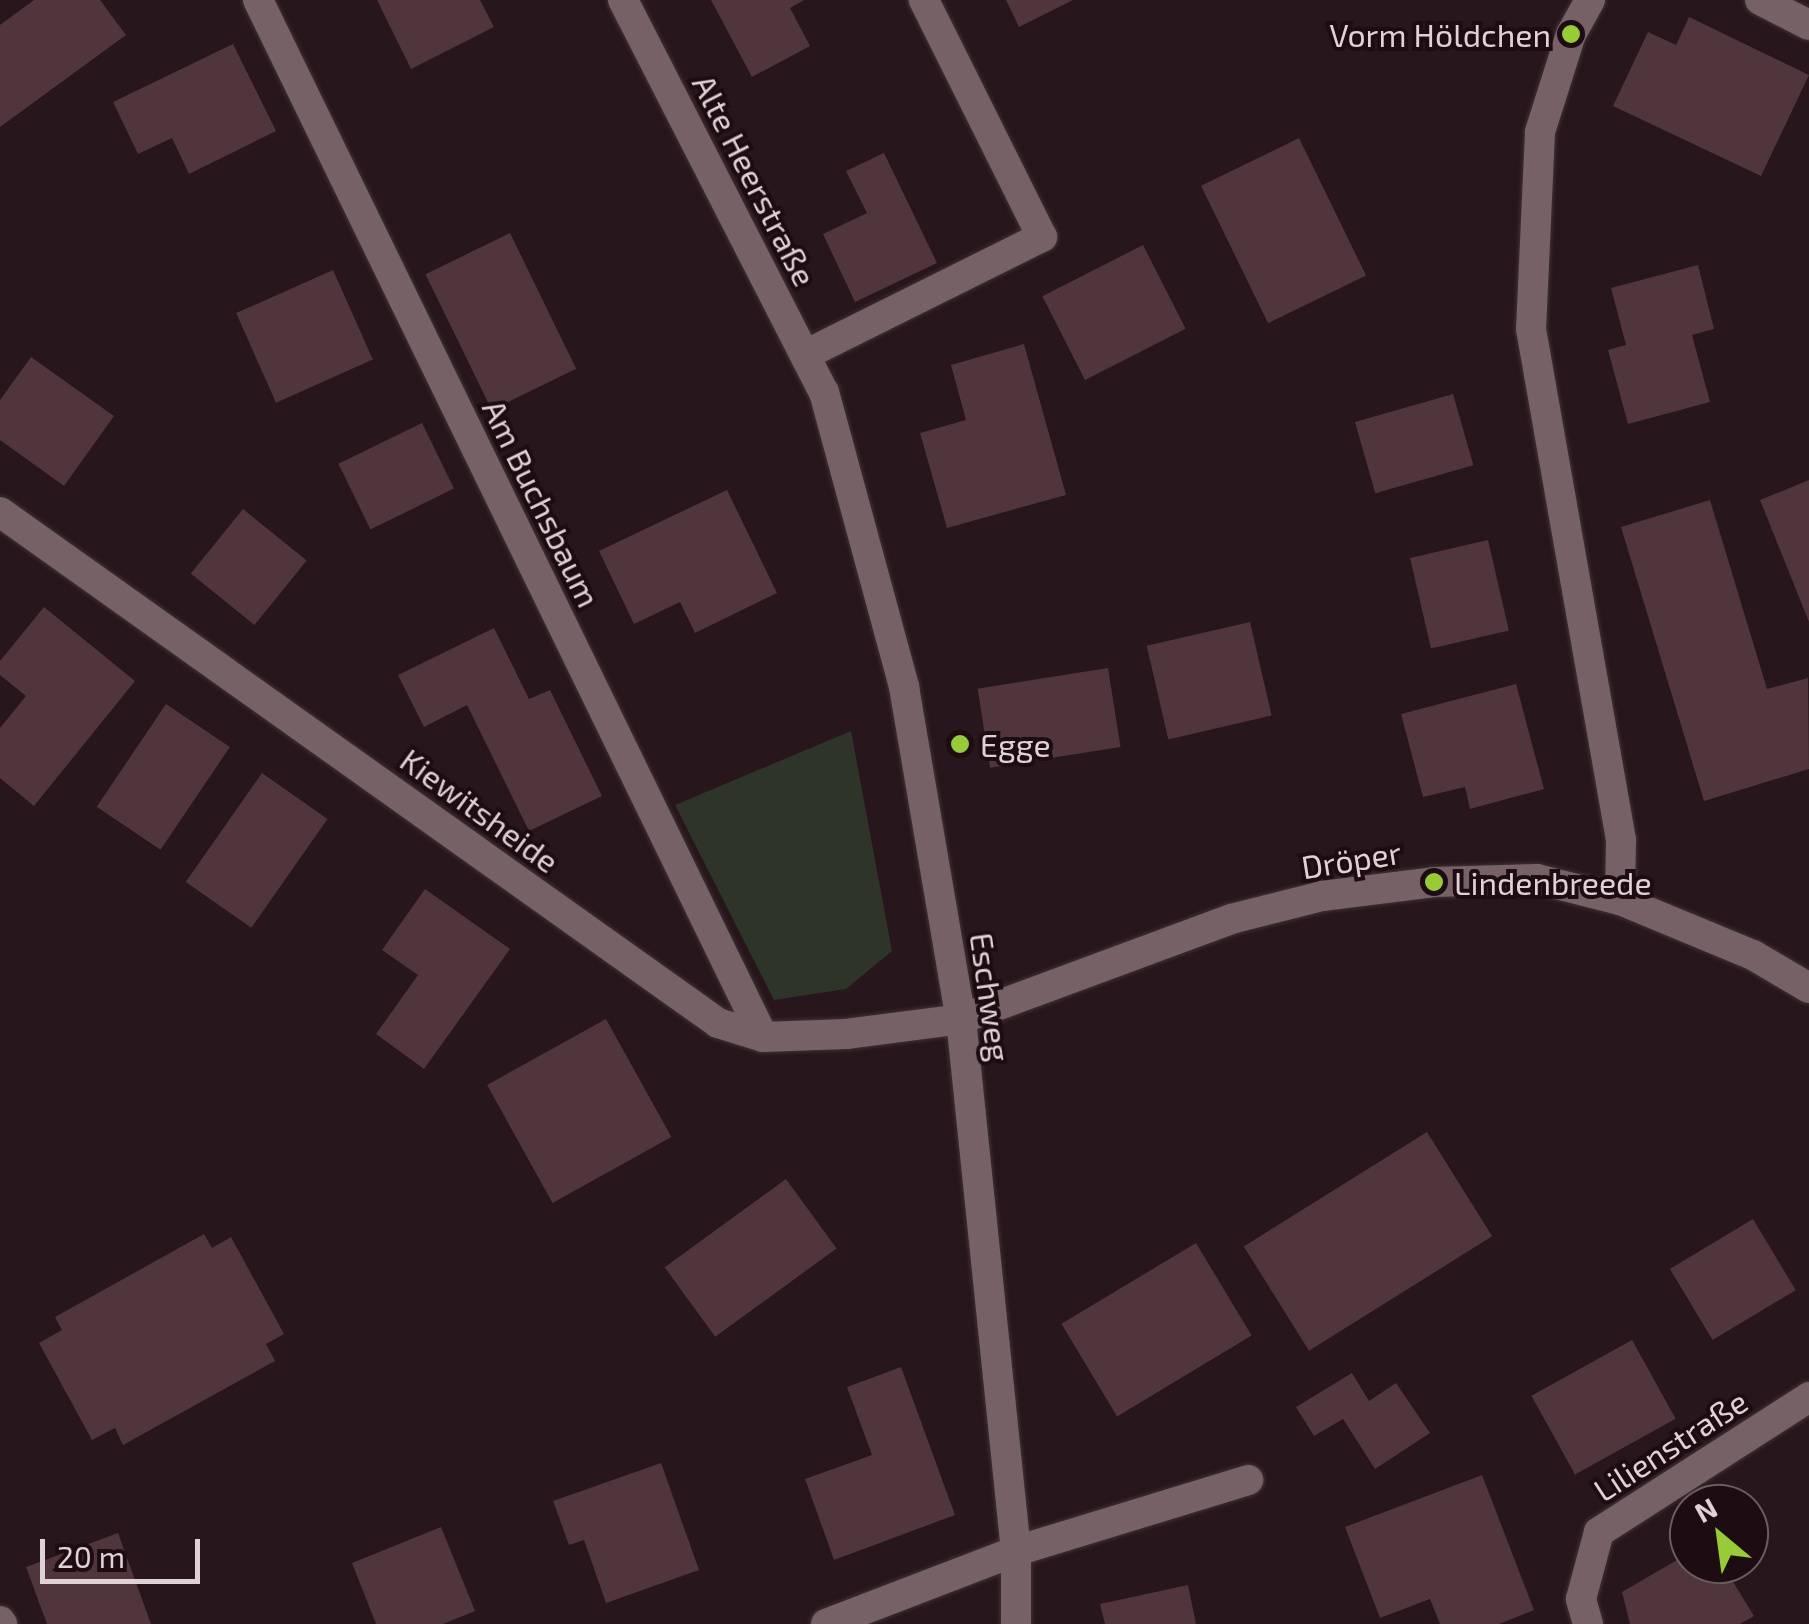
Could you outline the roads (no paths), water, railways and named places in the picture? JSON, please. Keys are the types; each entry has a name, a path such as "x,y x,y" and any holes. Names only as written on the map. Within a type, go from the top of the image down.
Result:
{"street":[{"name":"Am Buchsbaum","path":"258,0 763,1037"},
{"name":"Alte Heerstraße","path":"623,0 824,392"},
{"path":"805,355 1042,237 924,0"},
{"path":"1590,0 1571,34 1540,132 1531,329 1615,804 1620,840 1620,900"},
{"path":"1760,0 1809,25"},
{"name":"Eschweg","path":"824,392 904,687 961,1019 1016,1551 1016,1624"},
{"name":"Kiewitsheide","path":"0,512 718,1023 763,1037 846,1034 961,1019"},
{"name":"Dröper","path":"961,1019 1231,919 1322,896 1434,882 1537,879 1620,900 1753,955 1809,988"},
{"name":"Lilienstraße","path":"1588,1624 1581,1598 1598,1532 1809,1397"},
{"path":"826,1624 1016,1551 1248,1480"}],"place":[{"name":"Vorm Höldchen","path":"1571,34"},
{"name":"Egge","path":"960,744"},
{"name":"Lindenbreede","path":"1434,882"}]}
